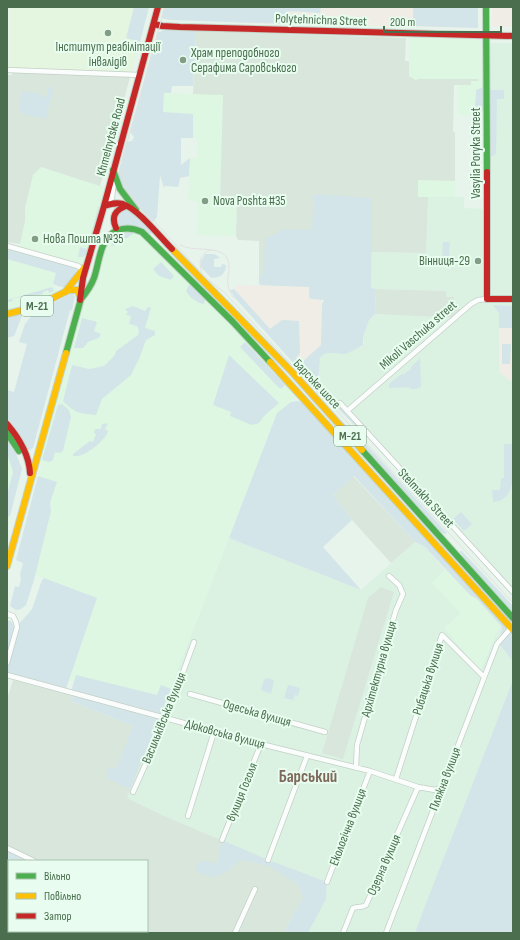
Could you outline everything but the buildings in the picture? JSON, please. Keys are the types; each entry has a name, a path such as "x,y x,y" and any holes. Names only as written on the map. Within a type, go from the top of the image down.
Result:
{"main road":[{"name":"Khmelnytske Road","path":"104,203 158,7"},
{"name":"Vasylia Poryka Street","path":"486,7 487,299"},
{"name":"Polytehnichna Street","path":"154,24 180,27 513,36"},
{"path":"113,170 120,189 145,222"},
{"path":"104,203 115,203 126,206"},
{"name":"М-21","path":"36,460 80,300 83,278 104,203"},
{"path":"119,229 113,221 114,215 118,210 126,206"},
{"name":"М-21","path":"126,206 145,222"},
{"path":"102,214 110,224 119,229"},
{"path":"80,300 91,268 102,227 102,214"},
{"name":"Барське шосе","path":"145,222 292,372 513,618"},
{"name":"М-21","path":"80,300 87,292 93,280 104,241 108,235 119,229 132,228 142,232 233,322 307,401 512,629"},
{"name":"М-21","path":"7,314 35,307 64,293 83,270 88,260"},
{"path":"64,293 69,290 79,291 80,300"},
{"name":"Mikoli Vaschuka street","path":"487,299 513,299"},
{"path":"7,424 24,449 28,460 30,480"},
{"path":"7,433 23,456 28,460 36,460 7,566"},
{"path":"20,452 25,468 26,496"},
{"path":"441,549 447,544"}],"street":[{"path":"7,70 140,75"},
{"path":"7,246 78,266 83,270"},
{"name":"Mikoli Vaschuka street","path":"347,411 471,304 478,300 487,299"},
{"name":"Stelmakha Street","path":"340,403 513,592"},
{"name":"Архітектурна вулиця","path":"356,768 357,745 396,610 403,594 399,585 390,576"},
{"path":"7,614 13,616 17,627 7,663"},
{"name":"Пляжна вулиця","path":"386,933 484,677 498,644 512,629"},
{"name":"Рибацька вулиця","path":"396,779 442,635 484,677"},
{"name":"Васильківська вулиця","path":"133,792 166,719 194,642"},
{"name":"Дюковська вулиця","path":"7,675 214,732 370,771 418,787 435,790 442,787"},
{"name":"Одеська вулиця","path":"190,694 325,732"},
{"path":"188,816 214,732"},
{"name":"вулиця Гоголя","path":"222,840 261,744"},
{"path":"268,860 307,756"},
{"name":"Екологічна вулиця","path":"327,882 370,771"},
{"name":"Озерна вулиця","path":"343,933 353,908 363,907 366,905 418,787"},
{"path":"7,848 32,860"},
{"path":"235,933 255,889"}],"shaded area":[{"path":"9,7 134,7 126,38 140,42 131,74 7,68 9,63"},
{"path":"134,7 149,7 140,42 126,38"},
{"path":"164,7 321,7 320,13 287,11 287,24 170,20 161,18"},
{"path":"185,7 478,7 478,28 240,23"},
{"path":"413,7 478,7 478,28 411,26 411,21 413,21"},
{"path":"492,7 513,7 513,27 492,27"},
{"path":"164,30 196,31 193,86 172,86 171,93 164,93 163,112 193,114 193,138 181,138 181,165 190,158 189,176 180,178 178,187 165,186 164,188 160,175 157,217 153,222 125,194 118,175 126,142 132,141 134,137 130,132 157,33"},
{"path":"196,31 406,38 405,61 409,61 409,76 417,81 417,79 478,79 478,81 471,81 471,85 454,85 453,132 455,132 455,181 418,180 418,197 428,197 426,253 371,252 371,289 260,285 259,241 238,240 236,236 237,200 220,199 223,95 193,94"},
{"path":"409,37 482,40 484,44 484,114 458,115 458,85 470,85 427,79 418,79 417,82 409,76"},
{"path":"486,43 513,43 513,592 340,403 318,383 321,355 325,353 344,354 364,344 363,337 369,320 375,314 455,318 463,310 453,307 446,297 446,291 371,289 371,252 426,253 428,197 464,197 464,208 487,209"},
{"path":"13,71 131,74 100,186 41,167 33,175 25,208 25,221 20,244 7,242 7,75 12,75"},
{"path":"49,87 54,87 46,119 19,113 21,91 41,94 42,97 46,97"},
{"path":"485,87 484,111 476,110 476,90"},
{"path":"490,90 504,90 504,99 497,99 496,154 491,157 491,164 489,164"},
{"path":"164,93 223,94 220,199 237,200 236,236 197,235 198,201 188,201 190,158 197,158 197,139 193,138 193,114 163,112"},
{"path":"41,167 109,188 83,270 18,249 25,221 25,208 33,175"},
{"path":"418,180 455,181 455,197 418,197"},
{"path":"314,194 372,198 371,288 376,289 375,314 369,320 363,337 363,345 345,354 327,353 322,356 320,359 318,383 340,403 368,435 366,437 297,367 235,298 230,290 234,289 270,329 282,320 299,321 300,353 296,358 301,363 321,345 322,304 324,300 311,299 309,297 309,287 260,285 259,283 259,276 264,274 265,239 285,229 312,230"},
{"path":"96,205 99,208 86,254 83,257 78,257 80,247 87,249 98,208"},
{"path":"127,209 152,232 150,235 121,228 116,223 117,215"},
{"path":"137,229 301,394 277,413 164,705 69,681 97,598 35,575 51,511 50,503 56,482 38,476 42,463 36,461 87,292 108,235"},
{"path":"127,231 133,231 135,233 111,246 114,239"},
{"path":"443,242 450,242 449,258 442,258"},
{"path":"7,246 78,266 68,285 63,287 59,286 53,284 56,273 7,259"},
{"path":"205,254 215,255 220,258 214,259 214,267 221,267 222,264 226,265 225,271 222,275 211,278 201,267 201,261"},
{"path":"7,259 57,273 52,286 56,288 60,294 7,314"},
{"path":"161,262 174,276 171,280 159,276 153,269"},
{"path":"189,285 191,285 205,299 204,304 196,301 187,293 186,291"},
{"path":"237,285 322,287 321,345 301,364 234,289"},
{"path":"52,287 54,291 49,293 48,290 43,292 43,294 16,298 12,299 13,301 7,302 7,300"},
{"path":"376,289 446,291 446,297 454,297 453,307 463,310 455,318 375,314"},
{"path":"72,293 75,296 72,310 70,310 33,448 30,450 27,449 7,421 7,390 14,392 27,344 19,342 25,324 33,314"},
{"path":"493,305 513,306 512,328 499,328 499,313"},
{"path":"499,305 513,306 513,383 499,371"},
{"path":"133,306 145,311 148,307 151,308 145,328 155,331 155,335 146,340 131,375 102,399 96,415 74,411 63,401 72,365 89,369 104,366 115,355 116,351 138,335 139,331 137,326 129,324 131,316 126,314 128,312 125,309"},
{"path":"21,314 22,316 14,336 7,338 7,318"},
{"path":"82,318 97,322 94,331 101,334 99,338 88,342 83,348 74,348"},
{"path":"245,342 285,385 282,388 279,388 240,347"},
{"path":"502,344 511,344 510,364 502,364"},
{"path":"229,355 279,403 264,416 259,423 252,425 230,416 231,412 213,405"},
{"path":"420,358 421,387 416,389 410,389 409,387 389,388 389,384 400,375 411,369 411,367"},
{"path":"313,391 362,442 363,441 447,533 445,534 439,531"},
{"path":"297,401 304,403 513,636 513,661 499,644 502,627 477,599 470,595 424,546 415,542 354,476 333,495 352,520 323,547 361,590 229,538 277,413 291,402"},
{"path":"62,404 69,410 71,417 63,451 60,453 55,452 53,460 49,462 42,460 58,405"},
{"path":"108,423 105,429 108,431 99,444 82,455 73,456 73,454 90,441 93,442 96,434 94,433 95,429 101,429 102,424"},
{"path":"7,439 16,454 22,469 7,528"},
{"path":"7,439 16,454 22,469 10,516 7,517 7,495 13,472 7,453"},
{"path":"504,444 511,444 513,446 513,480 511,489 507,495 501,500 493,502 492,490 500,490 501,478 504,478"},
{"path":"38,476 57,482 50,503 51,511 34,580 26,605 21,609 16,610 10,606 15,586 19,587 23,563 16,560"},
{"path":"353,476 415,542 391,563 352,520 333,495"},
{"path":"461,512 472,524 464,531 453,519"},
{"path":"229,538 361,590 415,542 424,546 445,570 433,583 502,627 499,644 513,661 513,680 415,933 308,933 326,899 327,882 268,860 162,815 127,798"},
{"path":"461,550 513,606 513,613 466,561 460,552"},
{"path":"445,570 448,571 470,595 477,599 502,627 496,633 481,670 444,628 461,613 432,583"},
{"path":"44,578 97,598 66,689 10,674 7,671 19,624 32,609"},
{"path":"381,587 394,592 343,759 322,753 368,598"},
{"path":"7,620 12,622 15,629 7,656"},
{"path":"76,675 157,695 161,685 171,689 130,789 108,779 108,769 117,767 133,726 71,701 73,696 72,688"},
{"path":"266,678 274,680 271,694 261,690"},
{"path":"13,680 73,696 71,701 153,734 127,798 162,815 268,860 311,876 303,897 284,933 146,933 148,932 148,860 32,860 7,848 7,699"},
{"path":"513,680 513,933 415,933 425,906"},
{"path":"288,685 300,688 298,696 295,695 293,700 284,698"},
{"path":"222,840 268,860 327,882 326,899 308,933 284,933 303,897 298,884 269,866 241,860 215,877 209,877 196,872 197,864 200,861 217,863"},
{"path":"7,848 32,860 8,860 8,932 44,932 7,933"},
{"path":"53,932 96,932 95,933"},
{"path":"97,932 146,933 97,933"}],"tram line":[{"path":"165,7 121,164 124,178 132,196 206,278 225,293 316,391 336,410 513,603"},
{"path":"180,245 221,252 228,261 228,286 233,297"},
{"path":"202,272 200,265 202,256 204,253 211,250"}],"traffic: fast":[{"path":"486,7 487,172"},
{"path":"113,170 120,189 136,210"},
{"path":"81,299 93,281 101,251 107,238 118,230 130,228 142,232 233,322 270,362"},
{"path":"66,353 82,295"},
{"path":"7,433 19,451"},
{"path":"362,450 513,618"}],"traffic: slow":[{"path":"172,249 292,372 362,450"},
{"path":"65,292 84,268"},
{"path":"7,314 35,307 69,290 78,290 80,297"},
{"path":"7,566 66,353"},
{"path":"270,362 513,630"}],"traffic: jam":[{"path":"104,206 158,7"},
{"path":"154,24 180,27 513,36"},
{"path":"487,172 487,299 513,299"},
{"path":"80,300 83,278 104,206 118,203 129,207 142,217 172,249"},
{"path":"116,228 114,220 115,214 126,206"},
{"path":"7,424 23,447 28,459 30,473"}],"place":[{"name":"Інститут реабілітації інвалідів","path":"108,33"},
{"name":"Храм преподобного Серафима Саровського","path":"183,60"},
{"name":"Nova Poshta #35","path":"205,201"},
{"name":"Нова Пошта №35","path":"35,239"},
{"name":"Вінниця-29","path":"478,261"}],"district":[{"name":"Барський","path":"308,777"}]}
